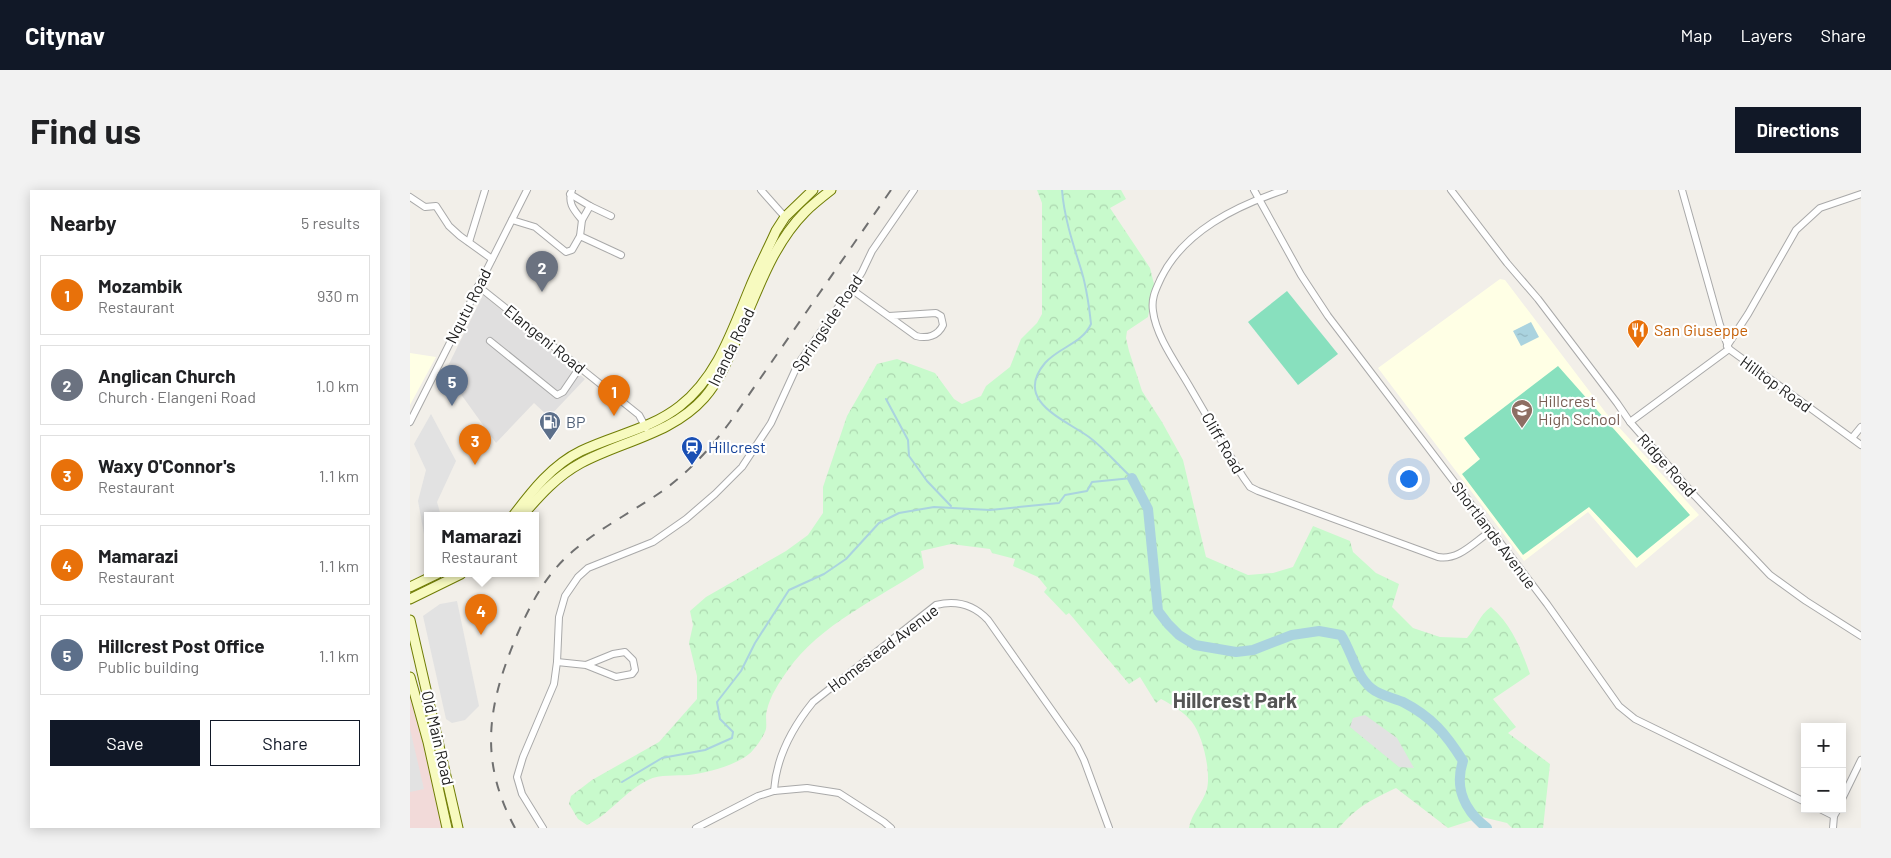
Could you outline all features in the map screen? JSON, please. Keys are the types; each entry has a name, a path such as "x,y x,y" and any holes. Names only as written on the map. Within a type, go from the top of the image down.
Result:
{"main road":[{"name":"Inanda Road","path":"516,512 534,489 565,461 592,446 646,426 680,406 691,396 713,370 776,231 785,217 813,190"},
{"name":"Inanda Road","path":"526,512 546,489 578,465 605,452 649,436 693,409 713,387 724,367 767,269 781,243 806,211 831,190"},
{"path":"410,587 431,577"},
{"path":"410,599 455,577"},
{"name":"Old Main Road","path":"410,620 458,828"},
{"name":"Old Main Road","path":"410,676 428,742 447,828"}],"street":[{"path":"469,242 485,190"},
{"name":"Nqutu Road","path":"410,422 527,190"},
{"path":"761,190 785,217"},
{"name":"Springside Road","path":"543,828 522,794 517,777 522,758 551,691 557,662 560,610 565,596 578,577 588,568 653,542 671,530 701,507 742,467 771,423 798,364 851,289 872,251 914,190"},
{"name":"Shortlands Avenue","path":"1254,190 1301,275 1328,316 1552,611 1624,711 1641,722 1801,800"},
{"name":"Cliff Road","path":"1284,190 1258,199 1215,220 1186,244 1170,261 1155,290 1152,304 1157,326 1166,346 1247,484 1258,491 1438,557 1447,558 1457,555 1491,531"},
{"name":"Ridge Road","path":"1451,190 1507,263 1538,299 1630,422 1695,496 1770,575 1806,601 1861,636"},
{"name":"Hilltop Road","path":"1682,190 1728,348 1861,445"},
{"path":"571,192 590,206 611,216"},
{"path":"571,192 571,206 582,220"},
{"path":"1630,422 1728,348 1796,230 1820,208 1861,194"},
{"path":"410,197 425,208 436,206 452,229 492,259"},
{"path":"512,220 535,227 567,252 572,250 580,236 582,220 590,206"},
{"path":"580,236 621,255"},
{"name":"Elangeni Road","path":"478,286 639,415 646,426 649,436"},
{"path":"851,289 889,316 920,337 936,334 943,325 941,316 936,314 889,316"},
{"path":"490,341 557,396 563,392 580,367"},
{"path":"1852,438 1861,428"},
{"name":"Homestead Avenue","path":"774,791 776,769 788,740 813,702 936,605 959,603 980,612 988,620 1077,746 1109,828"},
{"path":"557,662 586,665 616,677 632,674 635,670 633,660 625,652 613,654 586,665"},
{"path":"1846,791 1861,760"},
{"path":"696,828 745,802 774,791 807,788 839,793 891,828"},
{"path":"1828,813 1834,816"},
{"path":"1834,828 1836,813"}],"shaded area":[{"name":"Hillcrest High School","path":"1500,279 1505,280 1606,413 1699,515 1636,568 1588,512 1524,561 1378,368"},
{"path":"483,295 585,379 549,417 534,403 496,443 445,372"},
{"path":"410,353 436,357 410,405"},
{"path":"431,414 456,461 437,502 440,512 424,512 424,534 418,501 426,470 414,444"},
{"path":"457,601 479,706 465,720 452,723 446,719 423,616 440,604"},
{"path":"410,677 447,828 410,828"},
{"path":"1365,715 1397,738 1414,768 1399,767 1350,727 1353,718"},
{"path":"410,729 424,789 410,792"}],"green space":[{"path":"1037,190 1121,190 1126,199 1110,208 1150,268 1154,284 1148,317 1127,331 1126,338 1142,391 1183,460 1206,557 1248,575 1273,573 1293,567 1313,526 1350,541 1353,552 1376,573 1399,584 1392,607 1413,628 1440,637 1467,638 1491,607 1505,622 1519,647 1530,674 1493,699 1516,727 1508,733 1550,764 1543,828 1512,828 1507,823 1482,817 1448,828 1396,788 1358,809 1339,828 1189,828 1192,818 1205,794 1208,782 1203,745 1192,722 1182,712 1165,701 1161,699 1156,703 1140,677 1129,684 1069,613 1066,615 1044,592 1047,588 1038,577 1013,566 1015,559 992,553 990,549 951,544 921,551 924,568 851,613 816,639 801,654 785,674 773,694 766,712 765,732 749,754 737,762 704,772 653,778 632,790 603,815 587,825 578,819 569,804 571,796 592,780 659,742 697,699 697,676 689,643 693,625 690,611 706,597 786,551 808,535 823,513 823,487 847,416 877,364 897,359 935,373 954,399 962,404 981,396 986,386 1010,367 1021,339 1037,323 1042,314 1042,203"},
{"path":"1287,291 1338,354 1298,385 1248,322"},
{"path":"1558,366 1690,515 1637,558 1589,507 1523,555 1462,474 1480,459 1464,438"}],"water":[{"path":"1531,322 1539,337 1521,346 1513,331"}],"waterway":[{"path":"1062,190 1069,228 1086,287 1091,324 1082,336 1045,363 1037,376 1035,388 1038,398 1046,408 1095,441 1131,477"},
{"path":"886,399 908,440 909,456 927,481 951,506"},
{"path":"622,782 662,758 705,750 732,738 733,732 720,719 717,702 741,671 755,643 789,590 824,574 846,559 879,523 899,513 934,507 990,510 1059,503 1065,495 1087,491 1092,482 1132,478"},
{"path":"1132,478 1148,509 1158,611 1179,635 1195,645 1236,652 1253,650 1292,635 1319,631 1341,635 1357,670 1371,688 1403,702 1422,714 1438,727 1451,742 1463,761 1460,780 1463,798 1473,814 1487,828"}],"railway":[{"path":"515,828 503,803 496,778 491,732 499,685 507,660 534,600 547,579 573,551 594,535 671,485 715,442 891,190"}],"place":[{"name":"Anglican Church","path":"542,292"},
{"name":"San Giuseppe","path":"1638,349"},
{"name":"Hillcrest Post Office","path":"452,406"},
{"name":"Mozambik","path":"614,416"},
{"name":"Hillcrest High School","path":"1522,429"},
{"name":"BP","path":"550,441"},
{"name":"Waxy O'Connor's","path":"475,465"},
{"name":"Hillcrest","path":"692,466"},
{"name":"Mamarazi","path":"481,635"}],"district":[{"name":"Hillcrest Park","path":"1235,701"}]}
